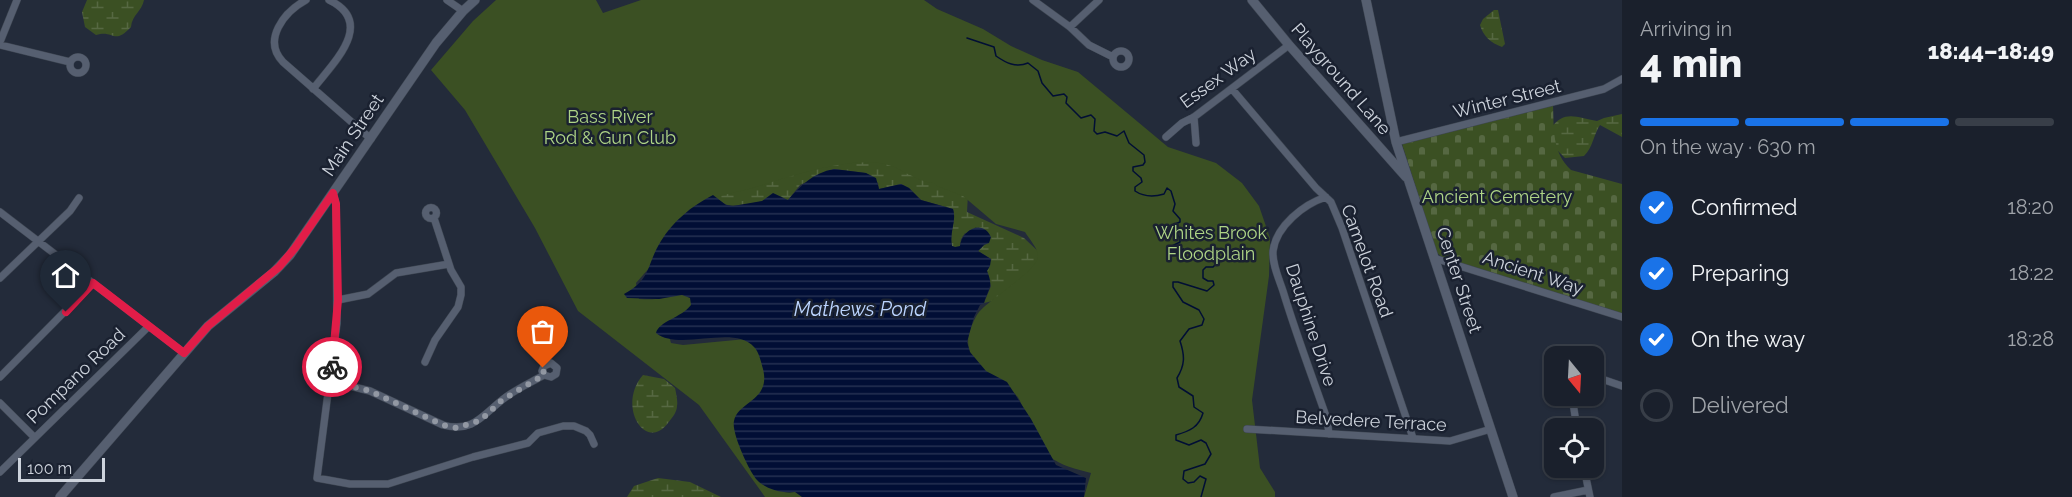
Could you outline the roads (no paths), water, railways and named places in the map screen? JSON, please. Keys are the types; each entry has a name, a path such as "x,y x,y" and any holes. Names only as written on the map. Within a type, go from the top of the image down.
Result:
{"street":[{"path":"17,0 0,43 70,62"},
{"path":"306,0 297,6 275,31 274,43 280,59 371,139"},
{"path":"313,89 345,46 351,34 348,15 329,0"},
{"path":"447,0 463,11"},
{"name":"Main Street","path":"60,497 208,326 279,267 295,248 430,52 463,11 476,0"},
{"path":"1033,0 1070,27 1089,45 1113,57"},
{"path":"1070,27 1099,0"},
{"name":"Playground Lane","path":"1252,0 1407,178"},
{"name":"Center Street","path":"1366,0 1396,142 1513,497"},
{"name":"Essex Way","path":"1166,137 1289,45"},
{"name":"Winter Street","path":"1396,142 1604,89 1622,79"},
{"name":"Camelot Road","path":"1232,89 1316,188 1331,202 1342,228 1413,438"},
{"path":"1194,117 1196,143"},
{"name":"Dauphine Drive","path":"1311,202 1316,188"},
{"path":"333,193 336,204 338,300 330,384 317,478 350,484 388,484 473,457 528,443 538,433 564,426 574,426 586,431 594,444"},
{"name":"Dauphine Drive","path":"1326,197 1311,202 1288,222 1274,246 1273,259 1327,419 1329,434"},
{"path":"0,278 70,211 79,198"},
{"path":"0,212 184,353"},
{"path":"425,362 429,351 454,314 460,300 461,287 449,264 434,218"},
{"name":"Ancient Way","path":"1434,258 1622,317"},
{"path":"338,300 368,294 396,273 449,264"},
{"path":"0,377 93,283"},
{"name":"Pompano Road","path":"0,472 148,327"},
{"path":"330,384 370,391 443,425 457,428 481,420 502,400 544,375"},
{"path":"1604,380 1622,386"},
{"path":"0,403 34,437"},
{"name":"Belvedere Terrace","path":"1247,429 1457,441 1491,429"},
{"path":"1554,497 1589,493 1586,478"}],"water":[{"name":"Mathews Pond","path":"834,169 866,173 876,178 879,189 901,184 909,188 921,200 953,209 952,246 960,246 965,235 973,228 983,228 991,237 989,243 978,251 991,259 987,271 990,288 984,303 980,305 974,317 967,342 970,352 986,371 1007,382 1031,419 1056,465 1086,478 1084,497 802,497 795,492 774,490 757,480 741,451 734,426 737,414 753,400 762,388 763,369 756,349 745,341 733,338 678,340 666,338 656,333 658,329 687,309 691,305 690,298 682,295 659,299 627,298 624,294 644,277 656,250 671,227 690,209 705,199 713,195 726,205 733,206 762,201 773,193 788,200 808,180"}],"waterway":[{"path":"967,38 994,47 996,56 1007,63 1015,65 1028,63 1038,71 1042,83 1053,96 1064,94 1067,97 1066,103 1081,118 1091,115 1095,119 1094,131 1097,134 1105,132 1117,136 1124,131 1129,143 1144,155 1143,165 1133,167 1133,171 1142,182 1135,187 1135,191 1153,196 1164,194 1167,188 1171,191 1175,204 1173,211 1180,219 1180,222 1172,228 1180,238 1180,242 1168,246 1168,251 1177,254 1183,249 1199,259 1209,252 1215,256 1216,264 1203,270 1203,278 1213,281 1214,285 1207,291 1173,282 1173,287 1183,302 1199,310 1204,319 1202,325 1189,329 1180,341 1183,360 1182,369 1177,378 1179,387 1193,396 1194,407 1203,413 1193,428 1176,435 1176,440 1189,445 1201,440 1206,443 1211,454 1205,464 1184,471 1183,479 1188,483 1194,482 1200,476 1206,479 1201,497"}],"park label":[{"name":"Bass River Rod & Gun Club","path":"610,127"},
{"name":"Ancient Cemetery","path":"1497,197"},
{"name":"Whites Brook Floodplain","path":"1211,243"}]}
